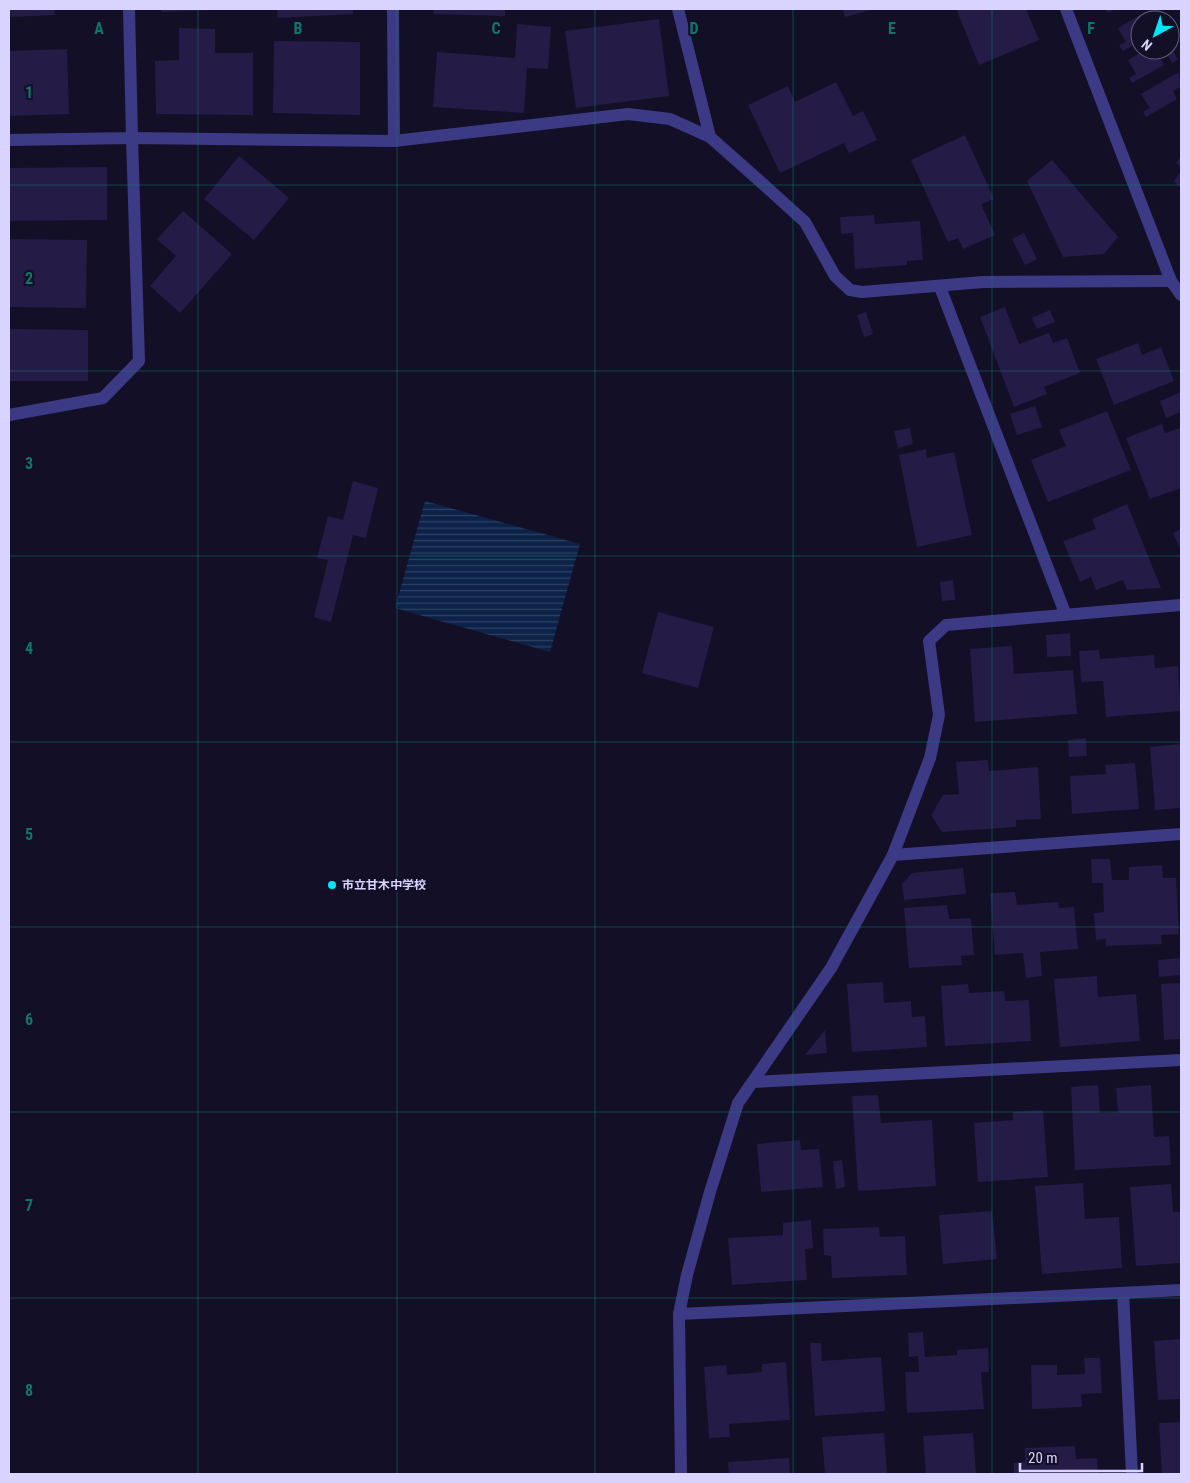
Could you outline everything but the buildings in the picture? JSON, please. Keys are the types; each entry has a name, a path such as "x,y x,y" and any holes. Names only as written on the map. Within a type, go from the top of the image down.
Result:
{"street":[{"path":"9,415 102,398 139,361 129,9"},
{"path":"393,9 394,141"},
{"path":"678,9 710,138"},
{"path":"1066,9 1171,281 1181,295"},
{"path":"9,140 132,138 394,141 628,114 670,119 710,138 805,222 835,276 850,290 862,292 983,282 1171,281"},
{"path":"940,287 1066,613"},
{"path":"681,1474 680,1314 708,1201 738,1102 831,968 893,855 930,758 939,715 929,641 946,625 1066,613 1181,605"},
{"path":"893,855 1181,834"},
{"path":"753,1082 1181,1060"},
{"path":"680,1314 1181,1290"},
{"path":"1122,1293 1132,1474"}],"water":[{"path":"425,501 580,544 550,652 395,608"}],"place":[{"name":"市立甘木中学校","path":"332,885"}]}
